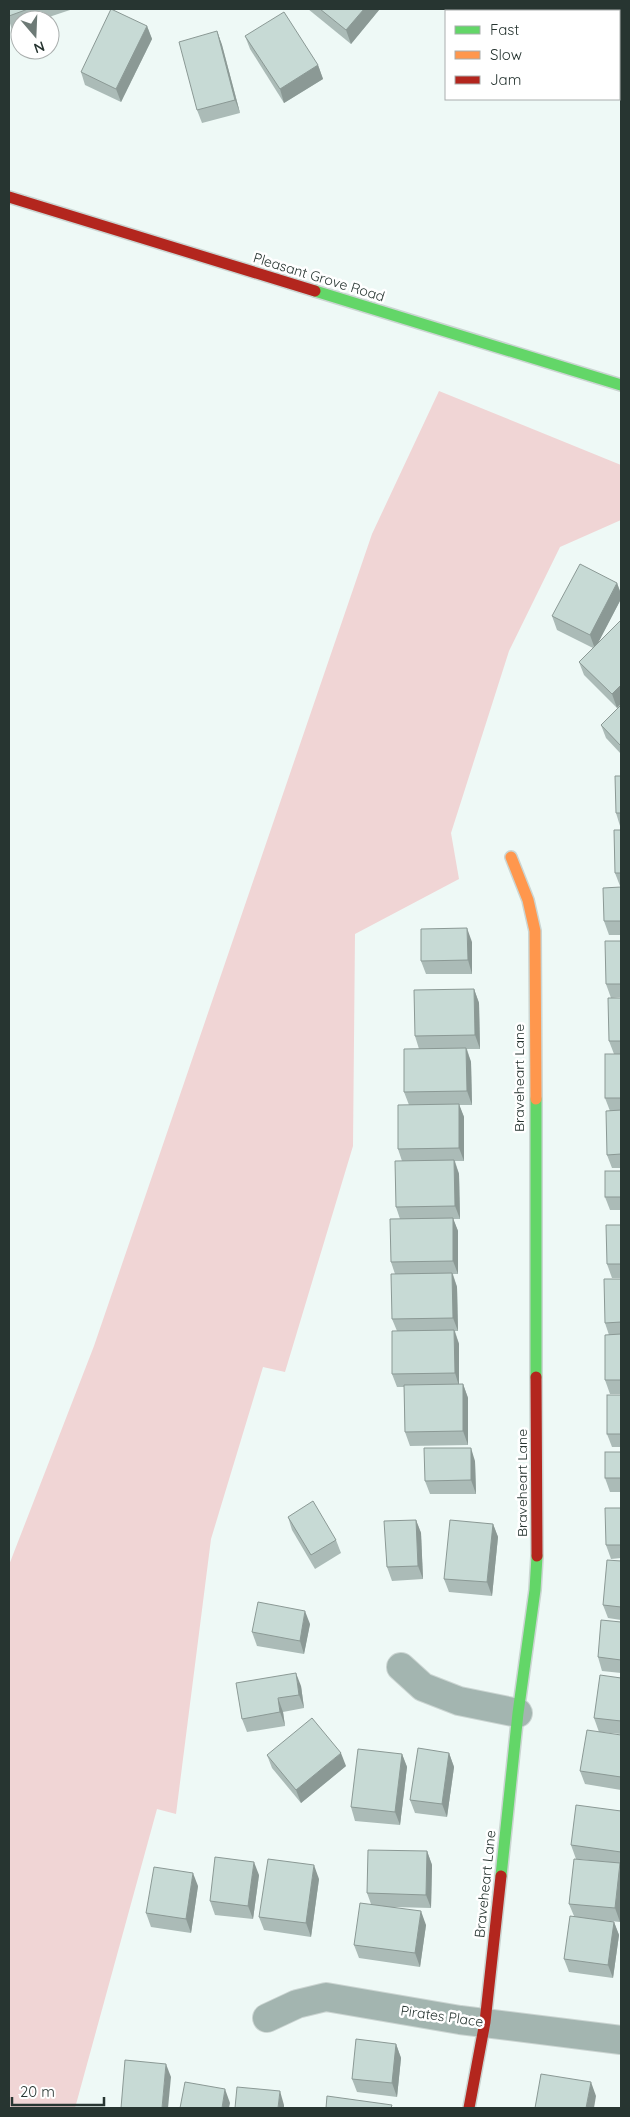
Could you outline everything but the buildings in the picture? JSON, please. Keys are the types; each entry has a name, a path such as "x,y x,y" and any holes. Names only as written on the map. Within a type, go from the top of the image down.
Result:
{"street":[{"name":"Pleasant Grove Road","path":"9,197 621,385"},
{"name":"Braveheart Lane","path":"469,2108 485,2022 518,1713 535,1590 537,1549 535,931 528,900 511,857"},
{"path":"401,1667 423,1687 450,1698 518,1713"},
{"name":"Pirates Place","path":"267,2018 298,2004 326,1997 514,2028 621,2040"}],"shaded area":[{"path":"439,391 621,465 621,520 560,547 509,651 451,833 459,879 355,934 353,1146 285,1372 263,1367 211,1539 176,1814 157,1809 75,2108 9,2108 9,1565 94,1346 372,534"}],"traffic: fast":[{"path":"315,291 621,385"},
{"path":"536,1099 536,1377"},
{"path":"501,1876 518,1713 535,1590 537,1556"}],"traffic: slow":[{"path":"511,857 528,900 535,931 536,1099"}],"traffic: jam":[{"path":"9,197 315,291"},
{"path":"536,1377 537,1556"},
{"path":"469,2108 485,2022 501,1876"}]}
